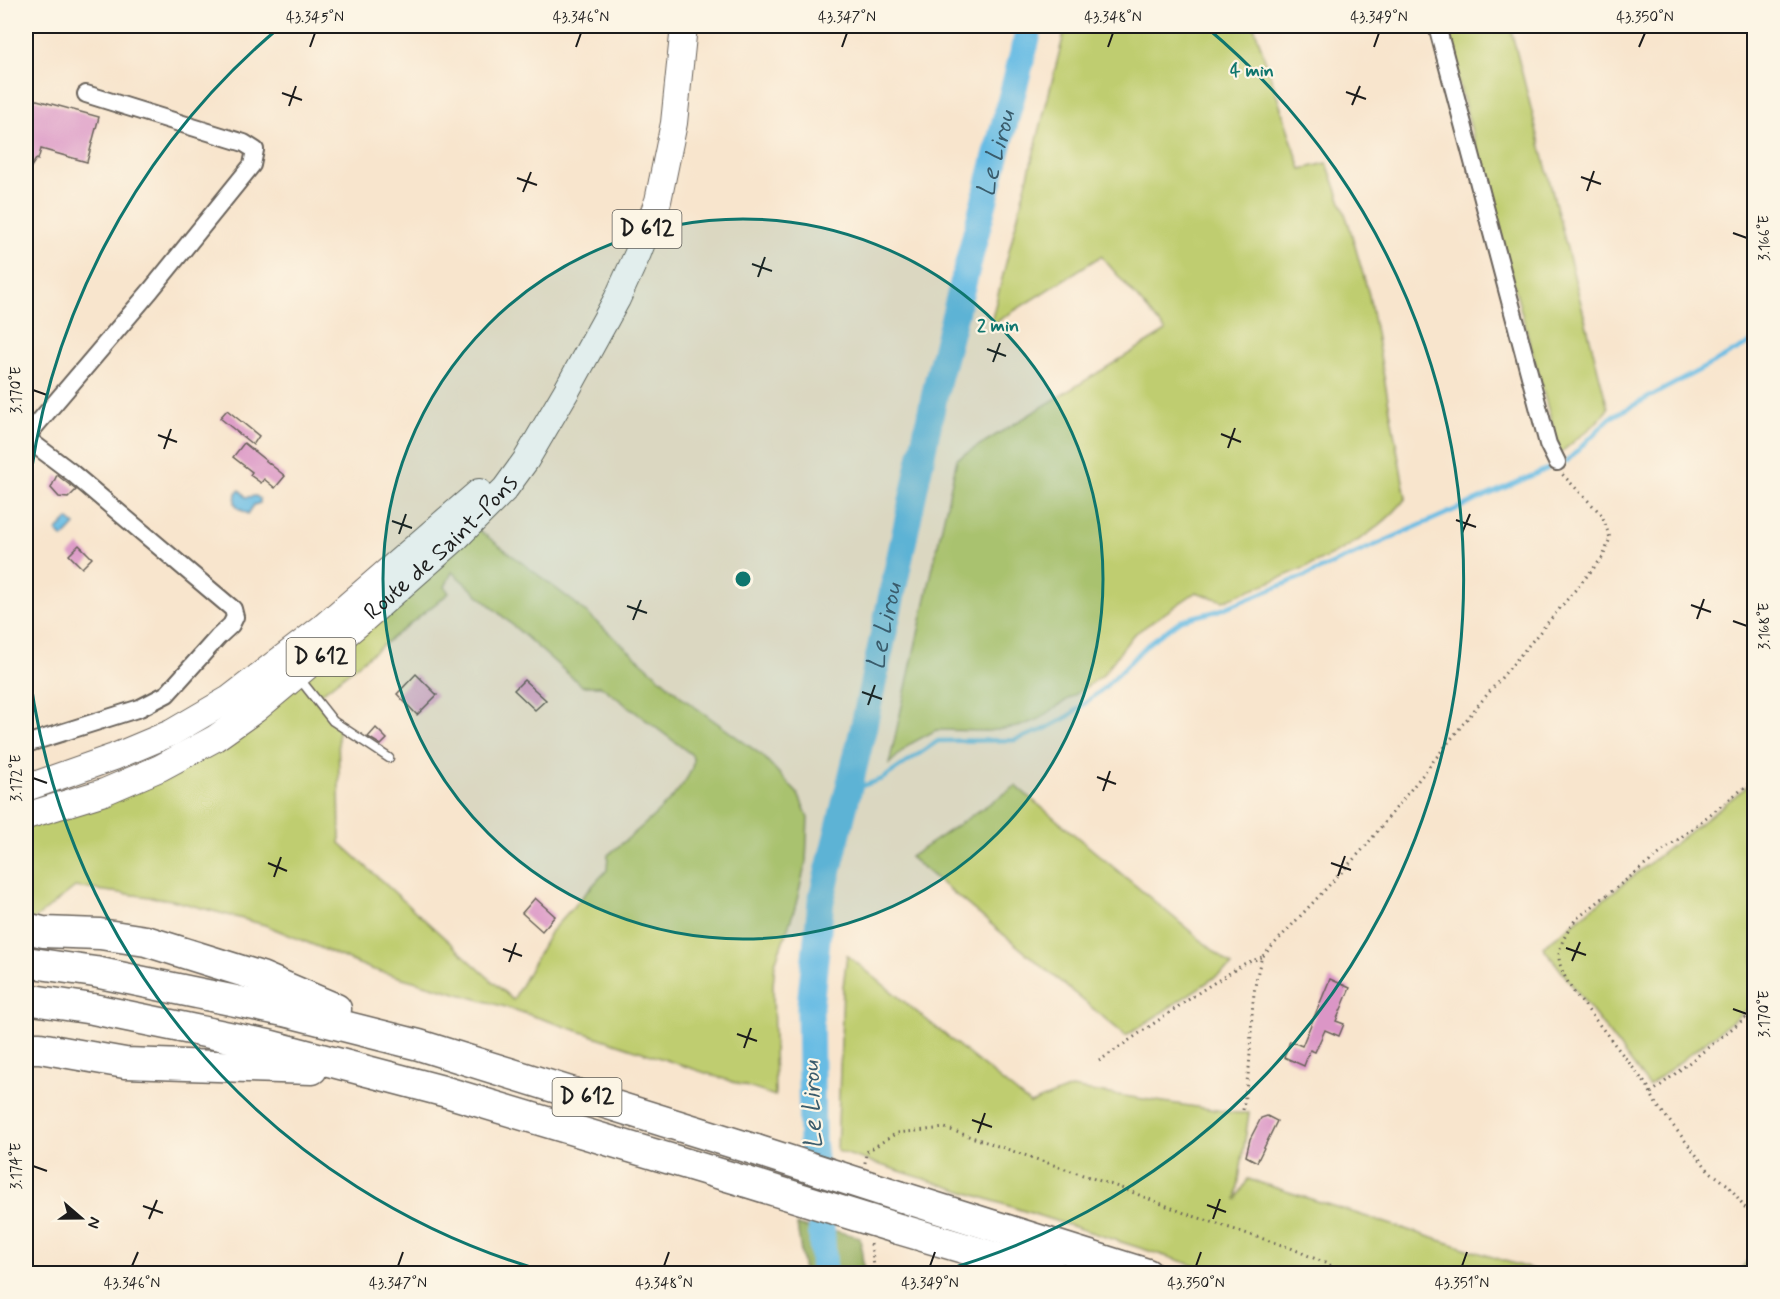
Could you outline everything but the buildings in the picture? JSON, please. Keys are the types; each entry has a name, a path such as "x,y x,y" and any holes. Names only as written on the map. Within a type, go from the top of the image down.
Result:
{"highway":[{"name":"D 612","path":"26,928 43,932 100,934 146,941 261,977 419,1045 1147,1274"},
{"path":"26,962 95,972 284,1011 419,1045"},
{"path":"26,999 93,1009 268,1045 443,1091"},
{"name":"D 612","path":"26,1048 40,1048 125,1063 340,1070 443,1091 1052,1274"}],"main road":[{"name":"Route de Saint-Pons","path":"26,816 104,792 160,768 214,739 298,676 447,546 505,489 554,414 617,299 638,254 658,201 674,123 684,26"},
{"name":"Route de Saint-Pons","path":"26,789 114,757 171,733 229,699 323,627 476,495 554,414"}],"street":[{"path":"1437,26 1548,444 1557,462"},
{"path":"26,744 141,708 167,694 231,625 235,617 233,609 228,604 71,472 26,438 152,290 252,165 255,150 244,142 86,93"}],"lane":[{"path":"298,676 333,721 389,758"}],"path":[{"path":"1243,1110 1249,1068 1252,1007 1256,976 1262,957 1365,847 1475,709 1603,556 1610,538 1602,515 1560,472 1557,462"},
{"path":"1755,780 1575,920 1563,938 1557,956 1563,974 1573,991 1651,1093 1656,1104 1709,1171 1728,1185 1755,1219"},
{"path":"1100,1061 1201,991 1244,964 1262,957"},
{"path":"1651,1093 1755,1011"},
{"path":"864,1171 866,1152 897,1133 945,1128 1124,1188 1187,1214 1291,1248 1350,1274"},
{"path":"871,1244 876,1274"}],"green space":[{"path":"1066,26 1254,26 1301,169 1327,163 1349,225 1369,295 1406,498 1389,517 1369,533 1322,560 1223,601 1196,592 1133,635 1102,676 1039,719 1018,727 987,731 936,730 910,744 889,764 957,459 1166,331 1101,256 990,326"},
{"path":"1443,26 1510,26 1608,409 1594,425 1560,453"},
{"path":"476,528 574,602 684,699 763,756 798,794 808,817 806,862 795,908 775,963 773,985 775,1096 509,1008 371,969 265,925 172,900 75,887 26,926 26,821 155,776","holes":["452,572 582,686 601,686 692,755 692,766 686,779 661,809 608,855 607,870 551,931 513,1000 340,843 338,723 314,699 449,593 445,587"]},
{"path":"1754,781 1754,1004 1649,1086 1543,947"},
{"path":"1016,786 1232,966 1126,1036 910,857"},
{"path":"847,955 1030,1104 1071,1088 1236,1113 1249,1113 1236,1200 1248,1179 1543,1273 1218,1273 837,1151 843,987"},
{"path":"797,1225 816,1230 818,1273 804,1273"},
{"path":"828,1229 860,1237 864,1273 829,1273"},
{"path":"1754,1251 1754,1273 1739,1273"}],"water":[{"path":"240,490 246,497 256,496 260,499 260,503 254,505 248,514 238,508 235,503 236,493"},
{"path":"68,519 75,525 63,538 56,531"}],"waterway":[{"name":"Le Lirou","path":"824,1274 812,1140 810,1006 821,901 863,730 938,379 1030,26"},
{"path":"1566,462 1610,418 1754,341"},
{"path":"848,791 882,779 938,741 1015,740 1043,730 1069,716 1105,687 1149,643 1181,620 1217,611 1312,573 1547,469"}]}
